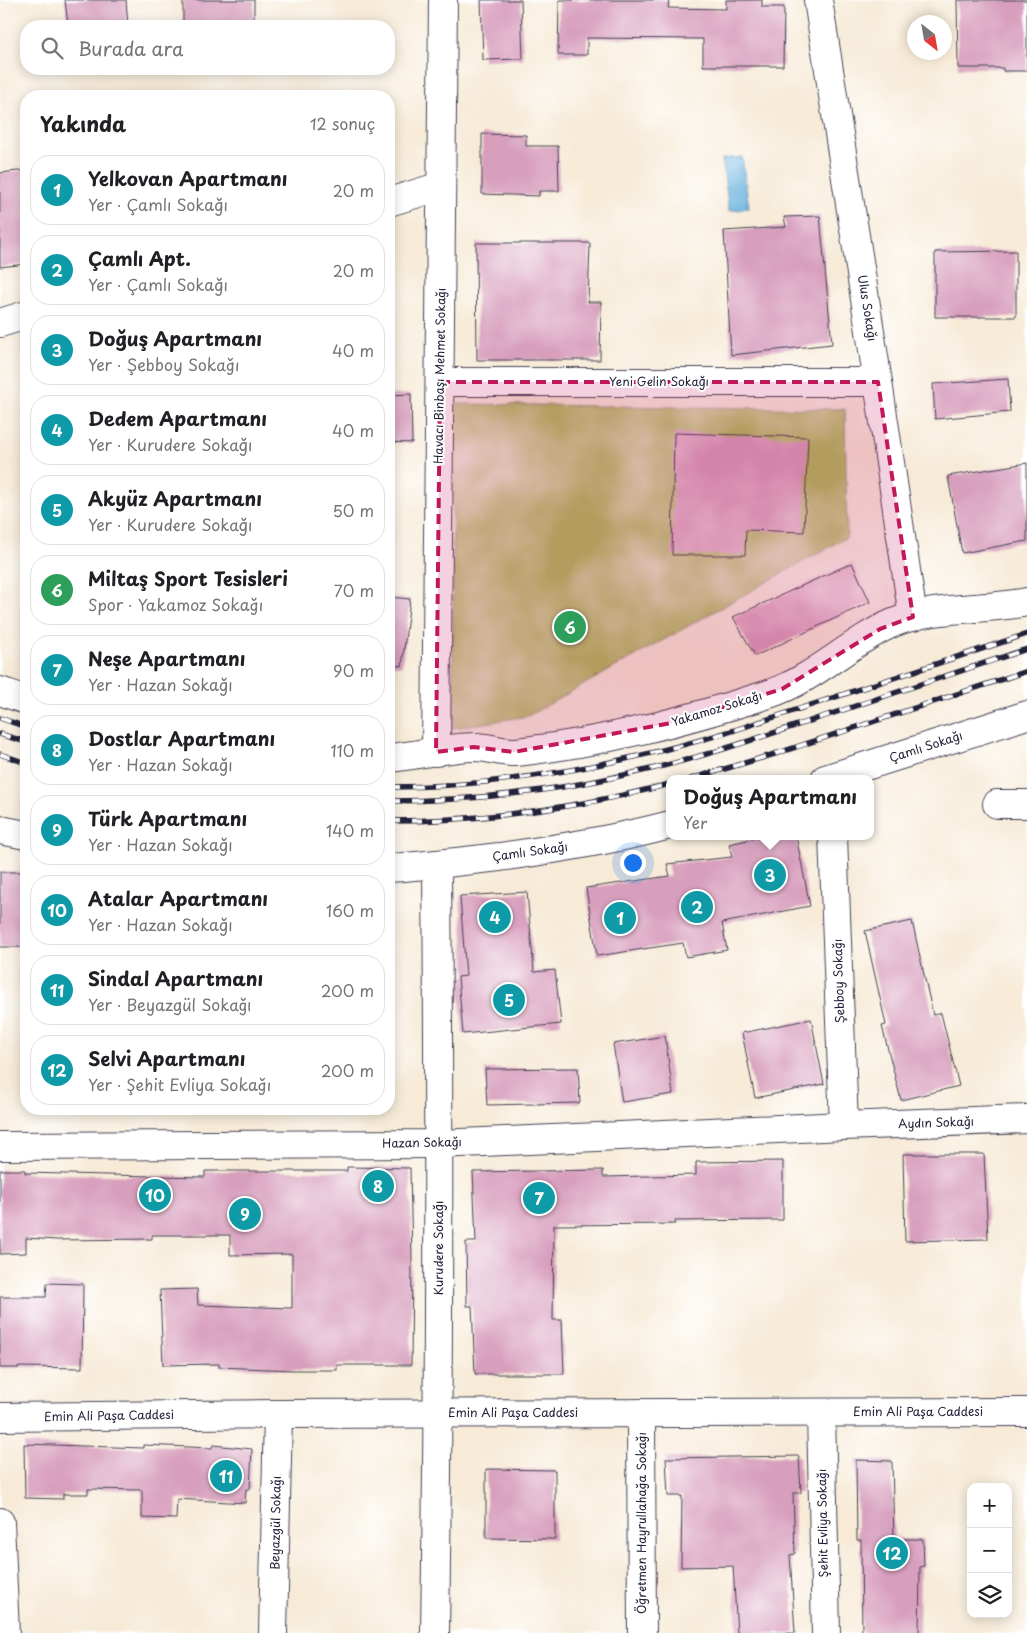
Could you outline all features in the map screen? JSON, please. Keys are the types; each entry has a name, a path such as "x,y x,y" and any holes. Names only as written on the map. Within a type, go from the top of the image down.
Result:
{"street":[{"name":"Havacı Binbaşı Mehmet Sokağı","path":"436,752 443,0"},
{"name":"Ulus Sokağı","path":"818,0 913,617"},
{"path":"395,200 441,186"},
{"path":"0,323 20,317"},
{"name":"Yeni Gelin Sokağı","path":"440,382 878,382"},
{"name":"Yakamoz Sokağı","path":"395,757 474,747 514,752 622,735 671,723 782,689 821,668 880,629 903,619 950,610 1005,606 1027,602"},
{"path":"0,691 20,698"},
{"name":"Çamlı Sokağı","path":"838,775 1027,714"},
{"path":"998,804 1027,804"},
{"name":"Çamlı Sokağı","path":"395,868 542,851 666,826"},
{"path":"0,830 20,834"},
{"name":"Şebboy Sokağı","path":"833,840 844,1126"},
{"name":"Kurudere Sokağı","path":"435,1633 439,1144 437,864"},
{"name":"Aydın Sokağı","path":"844,1126 1027,1120"},
{"name":"Hazan Sokağı","path":"0,1146 439,1144 844,1126"},
{"name":"Emin Ali Paşa Caddesi","path":"0,1417 278,1414 1027,1412"},
{"name":"Öğretmen Hayrullahağa Sokağı","path":"641,1413 642,1633"},
{"name":"Şehit Evliya Sokağı","path":"821,1413 826,1633"},
{"name":"Beyazgül Sokağı","path":"274,1633 278,1414"},
{"path":"0,1522 5,1633"}],"highlighted area":[{"path":"440,382 878,382 913,617 880,629 782,689 671,723 514,752 474,747 436,752"}],"green space":[{"path":"453,404 845,409 847,537 528,716 453,728"}],"water":[{"path":"742,157 749,208 729,211 722,159"}],"building":[{"path":"65,0 126,0 128,20 67,20"},
{"path":"183,0 254,0 254,20 183,20"},
{"path":"481,0 521,0 523,59 483,60"},
{"path":"559,0 669,0 668,8 726,9 726,0 762,0 762,7 784,7 783,66 703,66 703,39 587,38 587,55 558,55"},
{"path":"957,0 1027,0 1027,71 1003,71 1003,68 958,68"},
{"path":"482,134 526,135 526,146 558,146 559,191 539,191 539,196 482,194"},
{"path":"20,171 20,265 0,267 0,173"},
{"path":"820,216 832,344 731,355 724,231 786,227 784,217"},
{"path":"476,243 590,243 588,302 601,302 600,360 477,360"},
{"path":"1016,251 1016,317 935,317 935,252"},
{"path":"1008,379 1010,412 935,419 933,384"},
{"path":"411,394 412,443 395,442 395,395"},
{"path":"674,433 808,437 804,532 746,530 745,555 672,555"},
{"path":"1027,463 1027,541 962,553 948,476"},
{"path":"852,563 870,602 755,656 733,617"},
{"path":"395,598 410,599 402,666 395,665"},
{"path":"748,840 797,840 810,906 722,923 727,950 686,957 683,943 597,956 586,888 670,876 667,864 732,857 729,844"},
{"path":"0,872 20,872 20,947 0,947"},
{"path":"527,892 534,972 555,970 561,1024 463,1034 458,977 466,976 460,896"},
{"path":"912,921 933,1015 941,1013 959,1086 901,1100 882,1026 886,1025 865,931"},
{"path":"811,1019 824,1084 755,1098 742,1033"},
{"path":"665,1036 673,1094 622,1102 613,1044"},
{"path":"578,1068 580,1103 487,1105 485,1069"},
{"path":"903,1154 984,1154 988,1239 905,1241"},
{"path":"783,1161 783,1220 675,1221 675,1224 554,1225 553,1320 562,1320 564,1374 475,1374 472,1306 467,1306 466,1242 476,1242 473,1172 603,1170 603,1177 696,1175 696,1162"},
{"path":"347,1167 410,1168 412,1260 411,1365 337,1365 337,1370 293,1370 219,1367 219,1364 163,1365 160,1290 197,1289 198,1305 292,1308 292,1254 230,1255 230,1235 152,1235 152,1239 57,1240 26,1238 26,1253 0,1254 0,1170 25,1170 25,1173 205,1177 205,1171 347,1171"},
{"path":"47,1283 83,1284 82,1368 0,1368 0,1297 46,1297"},
{"path":"24,1444 143,1448 143,1445 212,1448 213,1445 252,1449 250,1489 246,1489 245,1503 177,1499 176,1519 142,1518 142,1490 88,1489 88,1494 63,1494 63,1499 25,1498"},
{"path":"799,1456 801,1493 793,1493 795,1554 790,1555 795,1633 737,1633 733,1566 681,1567 682,1496 668,1496 666,1458"},
{"path":"856,1460 892,1461 894,1539 923,1539 924,1566 920,1567 919,1633 862,1633 861,1540 857,1540"},
{"path":"486,1469 555,1470 555,1539 486,1538"}],"railway":[{"path":"395,787 477,783 520,778 607,763 650,753 735,730 1027,634"},
{"path":"395,801 510,794 570,786 654,768 750,741 1027,649"},
{"path":"704,775 778,753 1027,671"},
{"path":"0,718 20,725"},
{"path":"0,734 20,740"},
{"path":"0,754 20,761"},
{"path":"395,821 495,816 601,800 666,785"}],"place":[{"name":"Miltaş Sport Tesisleri","path":"570,627"},
{"name":"Doğuş Apartmanı","path":"770,875"},
{"name":"Çamlı Apt.","path":"697,907"},
{"name":"Dedem Apartmanı","path":"495,917"},
{"name":"Yelkovan Apartmanı","path":"620,918"},
{"name":"Akyüz Apartmanı","path":"509,1000"},
{"name":"Dostlar Apartmanı","path":"378,1186"},
{"name":"Atalar Apartmanı","path":"155,1195"},
{"name":"Neşe Apartmanı","path":"539,1198"},
{"name":"Türk Apartmanı","path":"245,1214"},
{"name":"Sindal Apartmanı","path":"226,1476"},
{"name":"Selvi Apartmanı","path":"892,1553"}]}
